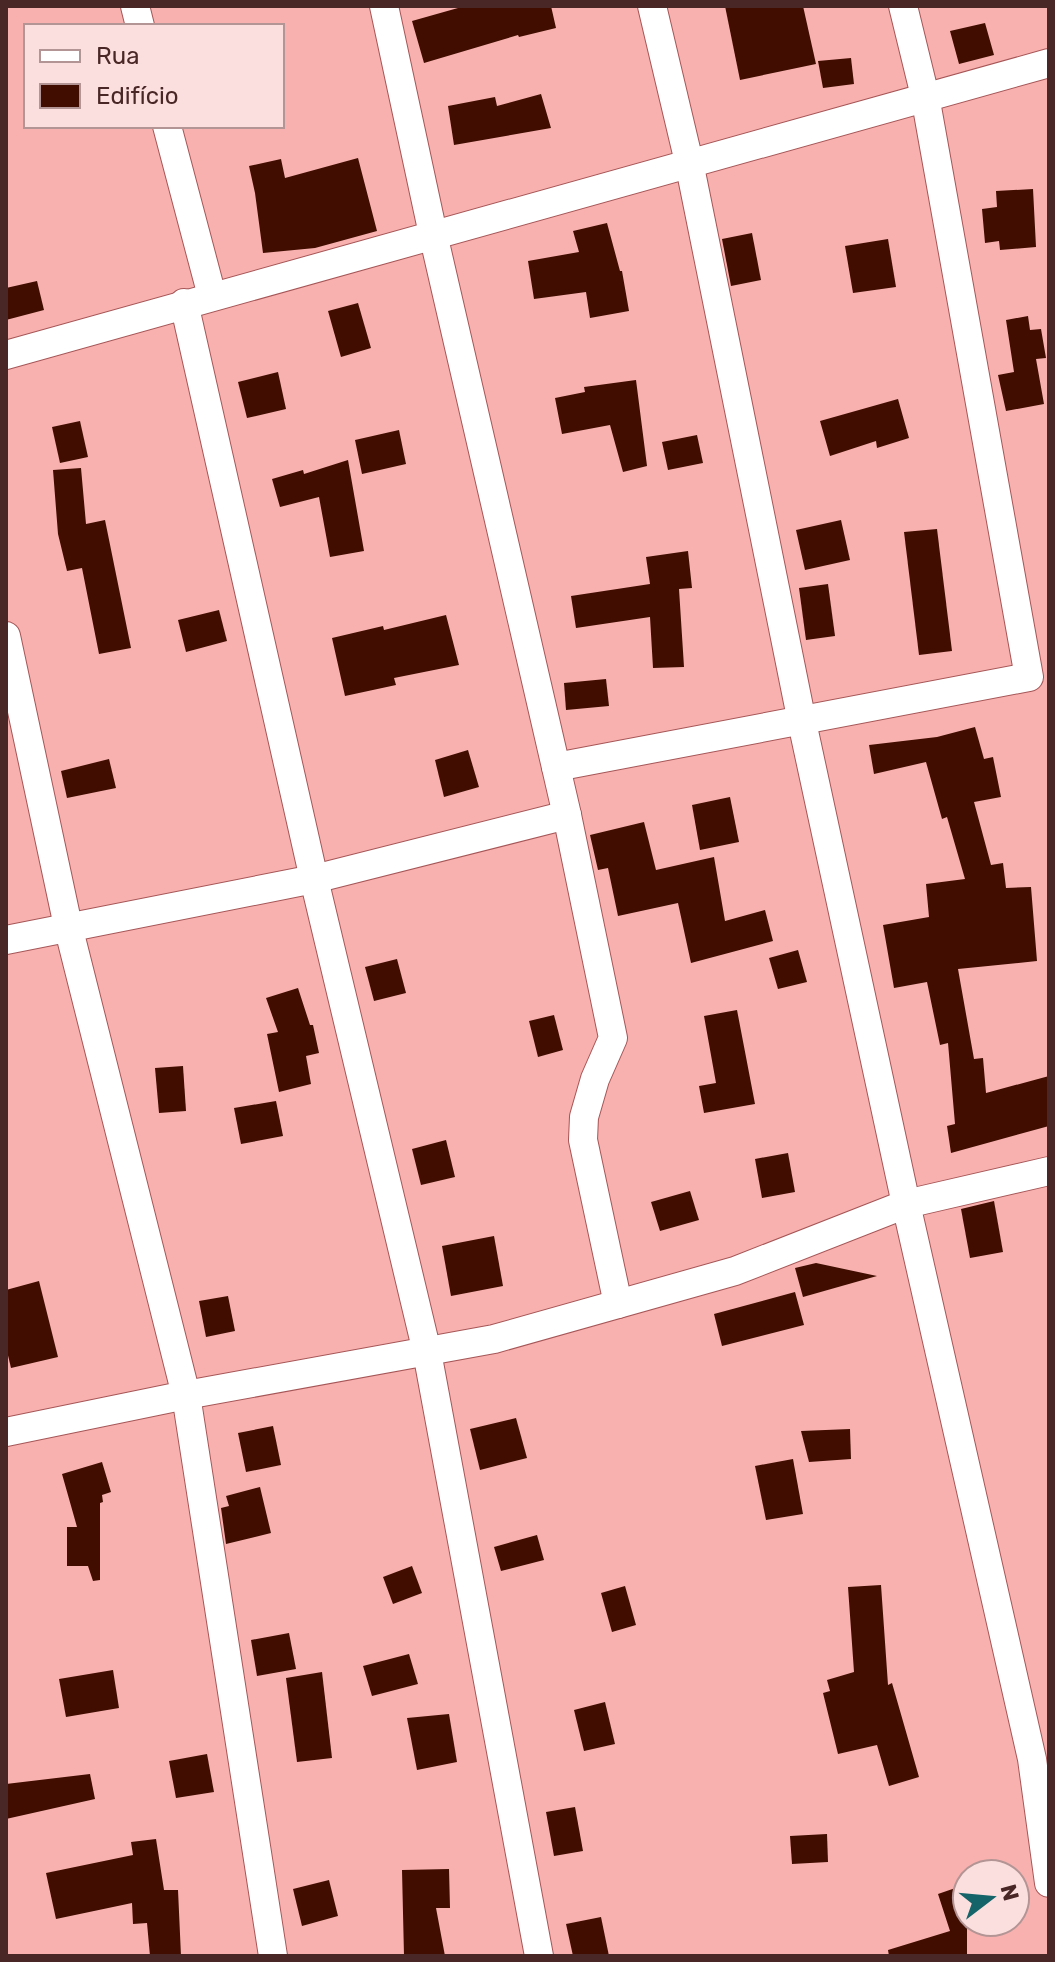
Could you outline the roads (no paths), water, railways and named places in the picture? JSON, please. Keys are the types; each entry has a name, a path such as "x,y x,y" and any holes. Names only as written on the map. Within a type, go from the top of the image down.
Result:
{"street":[{"path":"384,6 433,234 567,815 613,1038 595,1079 584,1117 583,1140 618,1304"},
{"path":"652,6 689,162 802,722 906,1204 1041,1754 1049,1883"},
{"path":"556,767 1039,675 925,96 903,6"},
{"path":"6,355 1049,63"},
{"path":"168,128 212,296"},
{"path":"184,303 314,879 427,1352 539,1956"},
{"path":"6,636 68,926 186,1395 273,1956"},
{"path":"6,940 314,879 567,815"},
{"path":"6,1432 186,1395 494,1339 735,1271 906,1204 1049,1171"}]}
